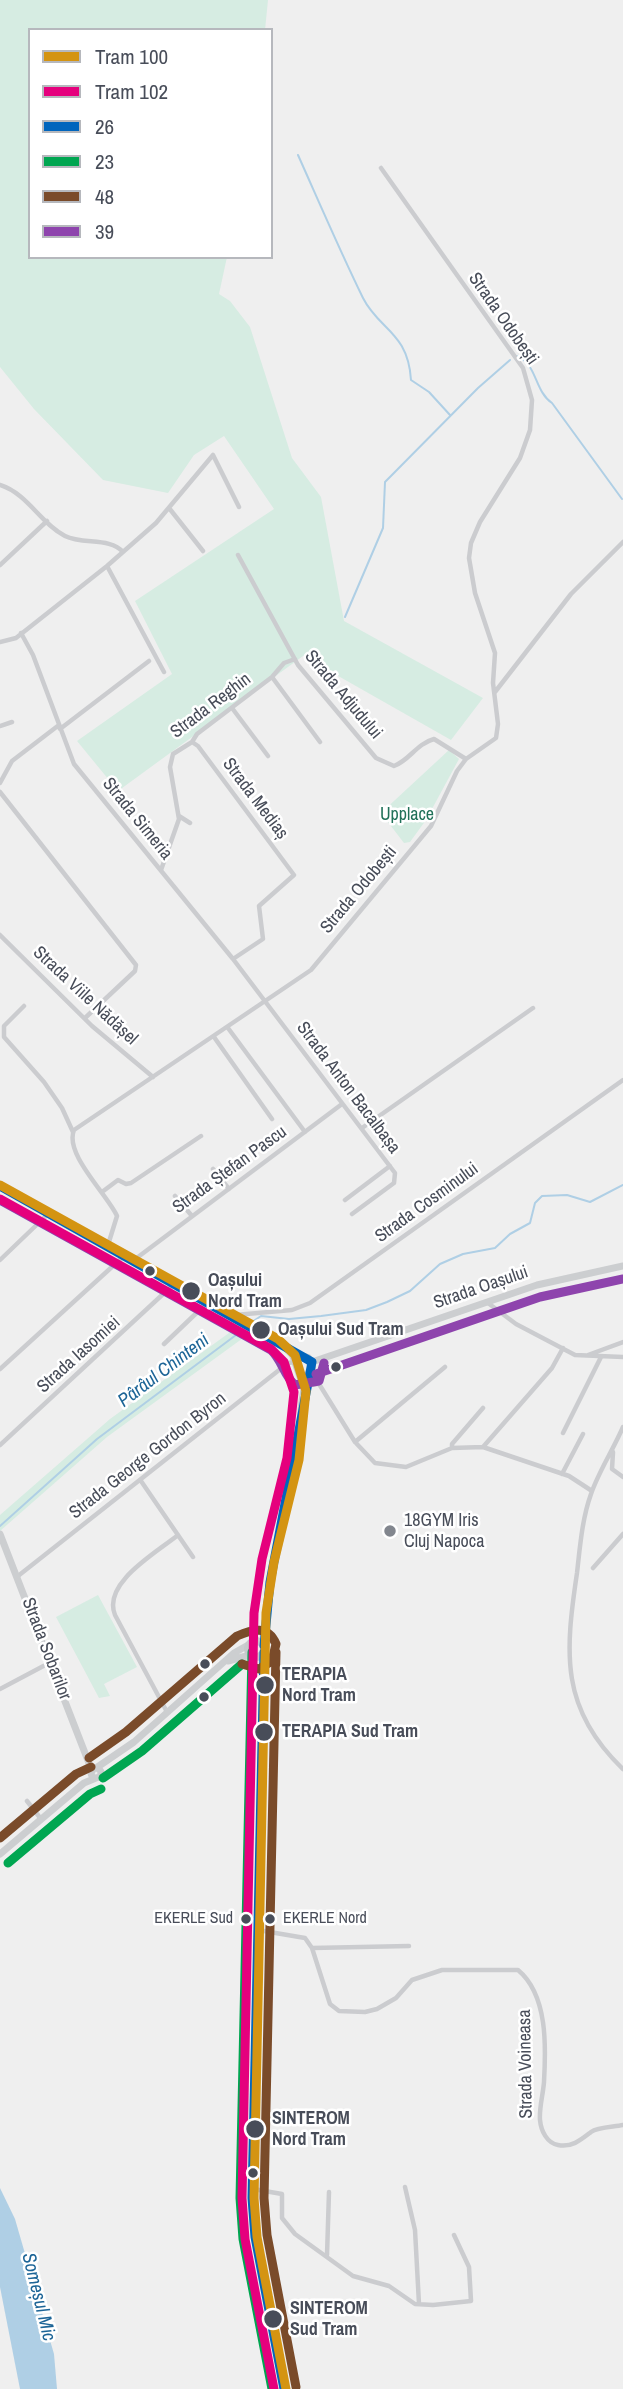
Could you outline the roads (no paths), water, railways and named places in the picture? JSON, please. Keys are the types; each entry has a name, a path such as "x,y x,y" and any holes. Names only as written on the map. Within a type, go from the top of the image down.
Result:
{"main road":[{"path":"0,1186 267,1334 305,1367 306,1387 297,1460 265,1613 257,1930 253,2189 255,2237 284,2389"},
{"name":"Strada Oașului","path":"305,1367 537,1285 623,1266"},
{"path":"306,1387 318,1382"},
{"name":"Strada Sobarilor","path":"1,1537 94,1771"},
{"path":"263,1677 251,1655 251,1643 265,1613"},
{"path":"0,1854 86,1782 94,1771 120,1753 227,1661 251,1643 259,1641 264,1649"},
{"path":"227,1661 251,1655 260,1656 264,1649"}],"street":[{"name":"Strada Odobești","path":"73,1132 312,970 431,826 457,771 466,759 496,738 498,724 495,653 475,593 470,548 480,522 527,441 532,418 529,383 523,368 381,168"},
{"path":"0,642 21,633 123,552 169,508 213,455 239,507"},
{"path":"0,485 22,497 66,536 114,546 123,552"},
{"path":"169,508 203,551"},
{"path":"0,565 47,521"},
{"path":"495,692 571,594 623,542"},
{"name":"Strada Adjudului","path":"238,555 295,659 384,764 394,766 404,762 422,742 434,739 466,759"},
{"path":"107,566 163,672"},
{"name":"Strada Simeria","path":"21,633 33,655 74,764 233,959 265,1003"},
{"name":"Strada Reghin","path":"161,870 179,816 171,758 176,751 192,742 197,734 272,677 284,663 295,659"},
{"path":"0,783 12,761 149,661"},
{"path":"272,677 320,742"},
{"path":"232,708 268,756"},
{"path":"0,726 12,722"},
{"name":"Strada Mediaș","path":"192,742 198,746 294,876 259,906 264,939 233,959"},
{"path":"0,792 136,965 135,971 85,1018"},
{"path":"179,816 190,823"},
{"name":"Strada Viile Nădășel","path":"0,935 85,1018 153,1077"},
{"name":"Strada Anton Bacalbașa","path":"265,1003 396,1176 394,1183 352,1214"},
{"path":"24,1006 4,1026 4,1037 44,1082 62,1108 73,1132 78,1156 118,1220 107,1245"},
{"path":"362,1128 533,1008"},
{"path":"228,1028 305,1132"},
{"path":"214,1037 272,1119"},
{"name":"Strada Cosminului","path":"237,1317 292,1310 310,1304 623,1080"},
{"name":"Strada Ștefan Pascu","path":"134,1260 342,1104"},
{"path":"102,1192 118,1180 131,1183 201,1136"},
{"path":"345,1200 390,1166"},
{"path":"213,1169 229,1189"},
{"path":"175,1196 192,1216"},
{"path":"0,1260 49,1213"},
{"path":"0,1369 125,1255"},
{"name":"Strada Iasomiei","path":"0,1446 175,1283"},
{"path":"164,1344 208,1301"},
{"path":"486,1302 516,1324 563,1348 586,1356 623,1357"},
{"path":"586,1356 623,1342"},
{"path":"483,1447 552,1368 563,1348"},
{"path":"563,1433 601,1357"},
{"name":"Strada George Gordon Byron","path":"18,1576 288,1363 305,1367"},
{"path":"305,1367 318,1382 355,1442 375,1463 395,1468 416,1464 452,1448 483,1447 562,1474 592,1491"},
{"path":"355,1442 445,1367"},
{"path":"452,1448 452,1444 483,1408"},
{"path":"623,1427 592,1491 571,1606 570,1674 575,1700 588,1728 623,1769"},
{"path":"562,1474 583,1434"},
{"path":"613,1451 612,1469 623,1477"},
{"path":"141,1480 193,1557"},
{"path":"593,1568 623,1534"},
{"path":"167,1713 115,1615 112,1601 118,1586 178,1535"},
{"path":"0,1689 51,1661"},
{"path":"27,1801 41,1819"},
{"path":"257,1930 301,1936 312,1948 409,1946"},
{"name":"Strada Voineasa","path":"312,1948 328,2000 339,2011 365,2012 377,2008 420,1977 449,1969 514,1969 522,1973 538,1997 543,2028 544,2085 540,2120 545,2135 555,2144 565,2145 586,2140 593,2131 623,2125"},
{"path":"405,2187 415,2231 419,2304"},
{"path":"253,2189 282,2194 281,2216 286,2225 353,2276 389,2286 419,2304 466,2304 472,2299 469,2267 454,2235"},
{"path":"327,2256 329,2192"}],"water":[{"path":"0,2188 15,2219 54,2354 57,2389 20,2389 0,2287"}],"waterway":[{"path":"298,155 363,298 399,341 409,364 411,380 429,392 450,415"},
{"path":"516,356 528,364 546,398 622,499"},
{"path":"345,617 383,528 385,482 478,388 510,360"},
{"name":"Pârâul Chinteni","path":"252,1322 261,1316 289,1319 366,1310 410,1291 440,1264 463,1254 495,1248 510,1234 530,1223 535,1203 542,1196 567,1195 590,1202 623,1185"},
{"name":"Pârâul Chinteni","path":"0,1526 97,1439 248,1326"}],"tram line":[{"name":"100","path":"0,1185 278,1339 295,1355 306,1391 299,1460 274,1562 266,1613 254,2198 257,2237 286,2389"},
{"name":"102","path":"0,1199 271,1349 284,1362 294,1392 287,1458 262,1559 254,1613 242,2198 245,2239 274,2389"}],"place":[{"name":"Oașului Nord Tram","path":"191,1291"},
{"name":"Oașului Sud Tram","path":"261,1330"},
{"name":"18GYM Iris Cluj Napoca","path":"390,1531"},
{"name":"TERAPIA Nord Tram","path":"265,1685"},
{"name":"TERAPIA Sud Tram","path":"264,1732"},
{"name":"EKERLE Sud","path":"246,1919"},
{"name":"EKERLE Nord","path":"270,1919"},
{"name":"SINTEROM Nord Tram","path":"255,2129"},
{"name":"SINTEROM Sud Tram","path":"273,2319"}],"park label":[{"name":"Upplace","path":"407,815"}],"water label":[{"name":"Someșul Mic","path":"38,2297"}]}
